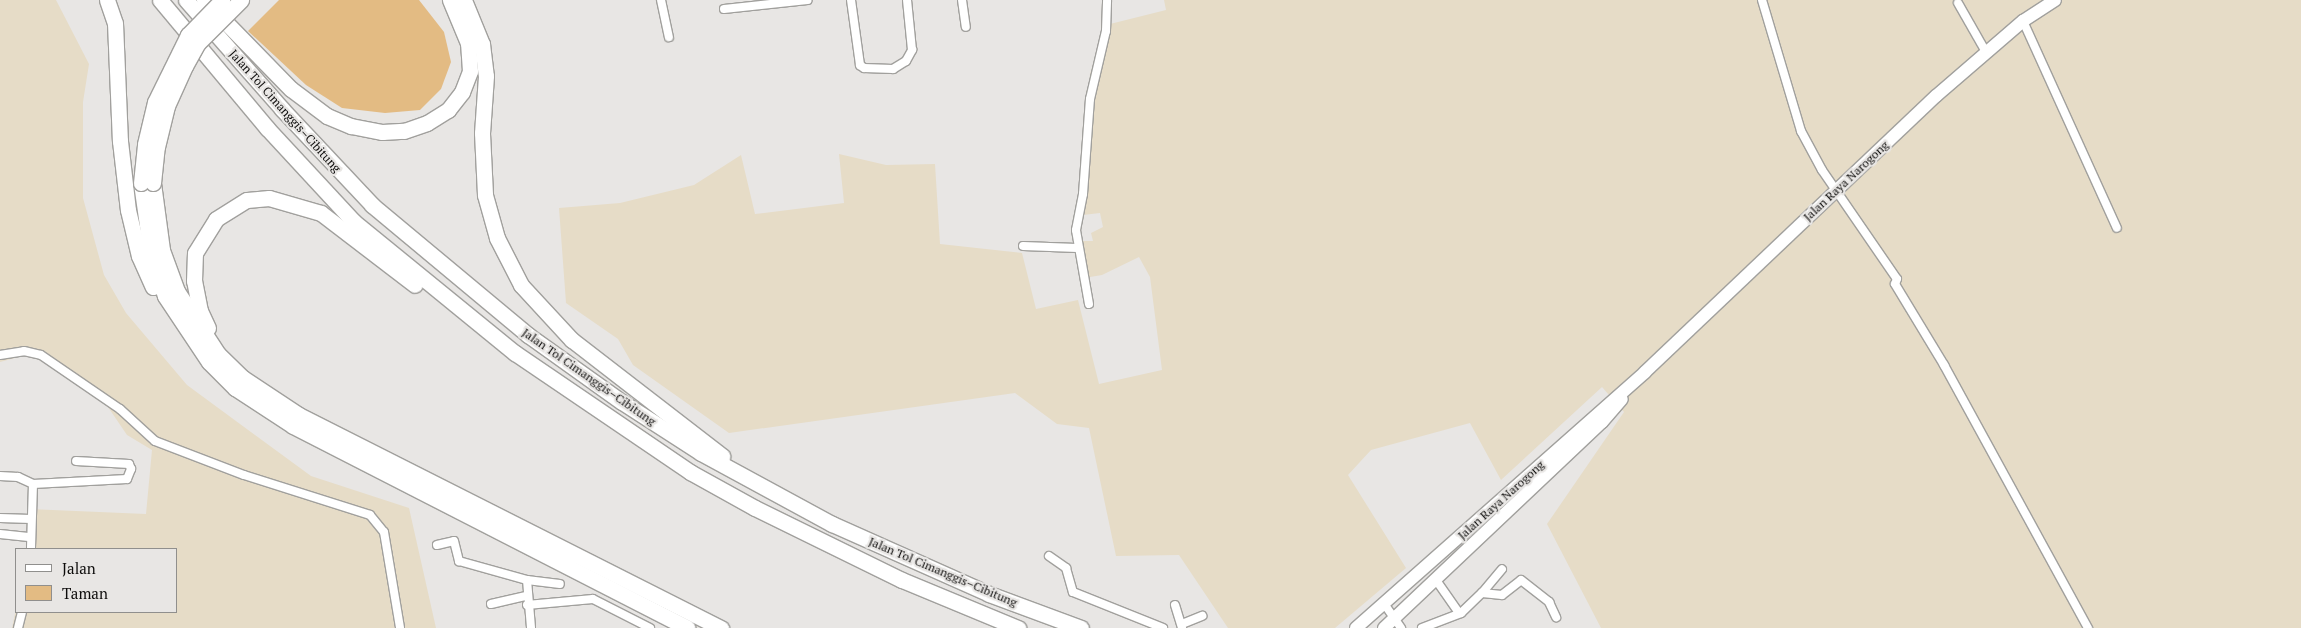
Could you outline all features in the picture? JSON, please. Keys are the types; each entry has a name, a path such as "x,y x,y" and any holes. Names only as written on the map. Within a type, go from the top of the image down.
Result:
{"highway":[{"path":"107,0 115,23 119,107 128,210 139,256 156,292 209,362 261,407 687,628"},
{"name":"Jalan Tol Cimanggis–Cibitung","path":"160,0 267,128 352,221 515,353 690,472 755,508 902,580 1018,628"},
{"name":"Jalan Tol Cimanggis–Cibitung","path":"186,0 282,109 379,211 528,335 701,453 765,489 911,560 1081,628"},
{"path":"204,0 291,89 327,116 351,126 382,132 404,131 428,123 448,110 462,92 470,71 468,43 450,0"},
{"path":"185,330 165,296 150,253 145,144 155,102 188,35 222,0"},
{"path":"241,0 198,42 185,66 167,106 147,183 162,250 177,291 218,354 243,378 299,415 721,628"},
{"path":"464,0 482,44 486,76 482,133 485,195 497,238 520,285 572,340 765,489"},
{"path":"243,378 213,337 200,311 194,281 195,253 216,219 247,200 269,198 320,213 423,291 515,353"}],"main road":[{"name":"Jalan Raya Narogong","path":"1356,628 1385,605 1645,372 1836,191 1986,52 2023,21 2038,4 2056,0"},
{"name":"Jalan Raya Narogong","path":"1384,628 1399,623 1436,580 1602,422 1645,372"}],"street":[{"path":"661,0 669,38"},
{"path":"724,9 808,0"},
{"path":"851,0 860,65 864,68 893,68 906,61 912,50 907,0"},
{"path":"962,0 966,27"},
{"path":"1088,304 1077,248 1077,217 1083,194 1090,99 1106,31 1107,0"},
{"path":"1762,0 1801,131 1836,191 1897,279 1895,284 1944,365 2088,628"},
{"path":"1958,3 1986,52"},
{"path":"2023,21 2117,228"},
{"path":"1023,246 1077,248"},
{"path":"0,355 24,351 41,355 120,408 156,441 244,475 370,515 380,523 386,539 400,628"},
{"path":"0,476 18,477 33,484 116,480 130,475 129,464 76,461"},
{"path":"30,548 33,484"},
{"path":"0,518 31,520"},
{"path":"0,534 31,537"},
{"path":"437,545 454,541 459,561 527,580 560,584"},
{"path":"1049,556 1066,568 1073,592 1163,628"},
{"path":"1422,628 1459,613 1482,593 1502,569"},
{"path":"527,580 526,596 531,628"},
{"path":"1436,580 1459,613"},
{"path":"1482,593 1502,595 1524,580 1549,602 1556,616"},
{"path":"491,604 526,596"},
{"path":"527,605 593,599 650,628"},
{"path":"1174,604 1182,626 1202,616"},
{"path":"1385,605 1399,623"},
{"path":"18,628 22,613"}],"shaded area":[{"path":"0,0 56,0 89,64 83,102 83,198 104,275 126,313 187,385 311,476 409,508 436,628 12,628 15,613 178,613 178,548 28,548 29,509 146,514 152,450 127,435 108,407 45,362 26,355 0,362"},
{"path":"1164,0 2301,0 2301,628 1601,628 1547,524 1624,412 1602,387 1501,480 1470,423 1371,450 1348,475 1406,568 1335,628 1228,628 1179,555 1116,556 1089,428 1057,424 1015,393 729,433 633,365 618,339 566,303 559,208 620,203 694,185 741,155 755,214 844,203 839,154 886,165 935,164 940,244 1022,253 1036,309 1078,300 1099,384 1162,370 1150,277 1139,257 1102,275 1084,278 1075,241 1093,241 1091,233 1103,227 1100,213 1083,215 1082,174 1090,74 1106,25 1166,10"}],"green space":[{"path":"279,0 419,0 444,32 451,62 441,89 420,110 385,113 342,108 306,85 248,31"}]}
